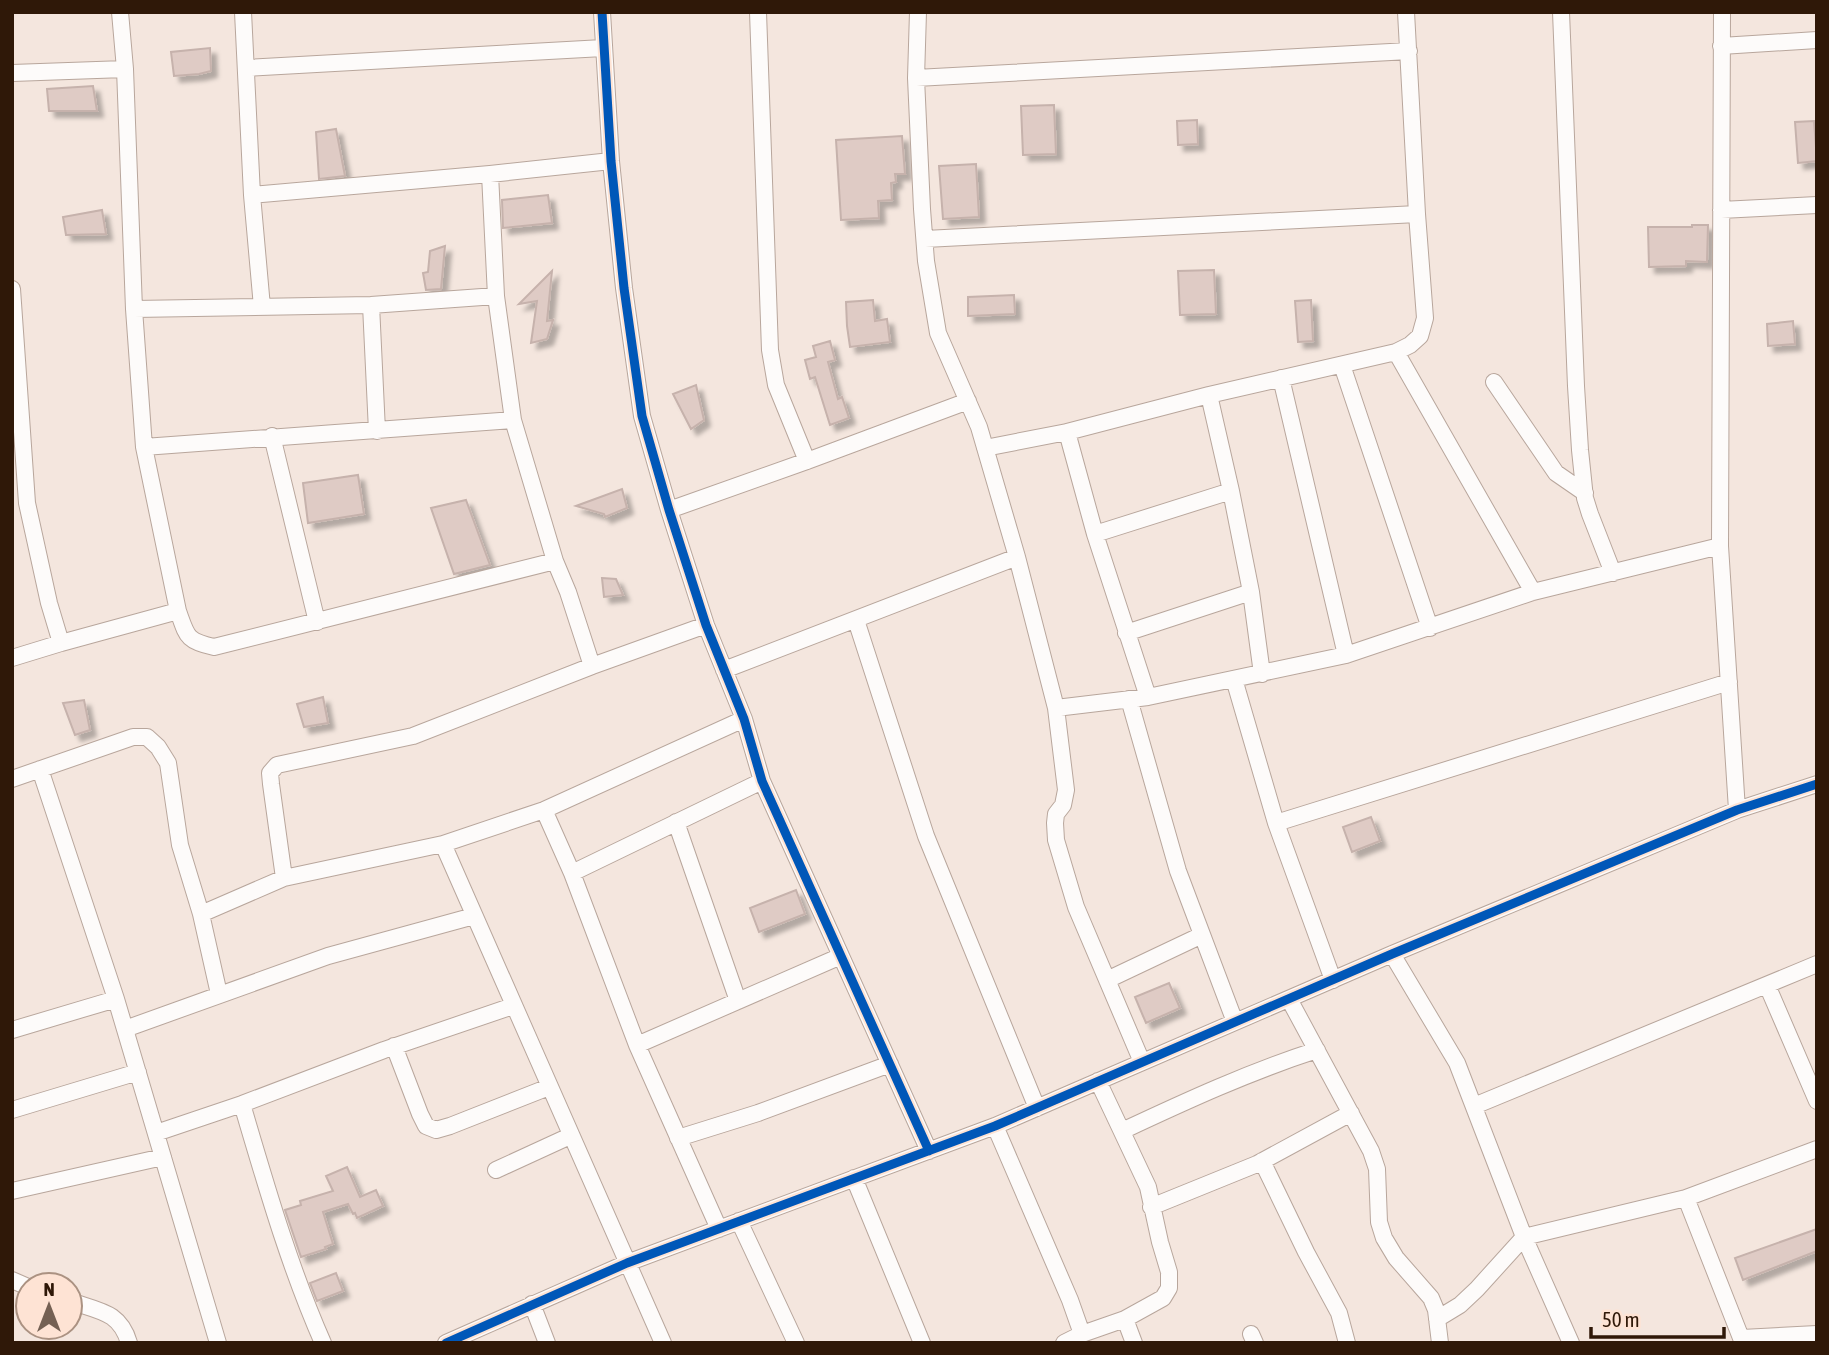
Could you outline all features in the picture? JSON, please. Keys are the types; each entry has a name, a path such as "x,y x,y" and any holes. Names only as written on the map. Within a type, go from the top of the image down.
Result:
{"street":[{"path":"120,12 125,69 134,309 144,447 178,611 187,635 198,644 214,647 555,561"},
{"path":"243,12 252,195 262,307"},
{"path":"602,12 611,161 624,288 642,416 706,625 744,719 762,781 929,1151"},
{"path":"758,12 770,350 776,385 807,461"},
{"path":"918,12 916,78 926,261 938,333 979,427 1017,557 1056,708 1066,790 1063,805 1056,814 1056,840 1076,907 1142,1062"},
{"path":"985,448 1067,432 1209,395 1395,352 1410,345 1420,336 1425,318 1406,12"},
{"path":"1561,12 1580,450 1590,514 1613,573"},
{"path":"1721,12 1720,546 1737,810"},
{"path":"1721,46 1817,40"},
{"path":"246,68 603,48"},
{"path":"916,78 1409,51"},
{"path":"12,73 125,69"},
{"path":"252,195 611,161"},
{"path":"490,174 496,296 513,420 555,561 592,666"},
{"path":"1721,210 1817,205"},
{"path":"925,239 1417,214"},
{"path":"12,289 27,503 49,603 61,643"},
{"path":"134,309 370,305 496,296"},
{"path":"370,305 377,431"},
{"path":"1395,352 1533,592"},
{"path":"1342,365 1430,628"},
{"path":"1281,378 1346,656"},
{"path":"1494,382 1556,472 1585,493"},
{"path":"1209,395 1251,592 1262,674"},
{"path":"669,510 968,401"},
{"path":"144,447 513,420"},
{"path":"1067,432 1148,697"},
{"path":"272,436 317,622"},
{"path":"1096,534 1231,491"},
{"path":"1056,708 1148,697 1346,656 1533,592 1720,546"},
{"path":"724,670 1017,557"},
{"path":"1126,632 1251,592"},
{"path":"12,658 178,611"},
{"path":"856,620 926,836 1037,1108"},
{"path":"284,878 270,773 277,765 414,736 592,666 706,625"},
{"path":"1234,679 1276,823 1333,980"},
{"path":"1276,823 1729,682"},
{"path":"1129,699 1178,871 1235,1022"},
{"path":"201,914 284,878 443,844 544,810 744,719"},
{"path":"12,779 133,737 147,737 152,741 168,763 180,845 201,914 219,994"},
{"path":"40,769 116,999 219,1343"},
{"path":"572,873 762,781"},
{"path":"446,1343 479,1336 532,1304 626,1263 995,1126 1392,954 1737,810 1817,784"},
{"path":"544,810 572,873 637,1045 719,1229"},
{"path":"676,822 738,1001"},
{"path":"443,844 663,1343"},
{"path":"125,1029 328,956 474,916"},
{"path":"1107,980 1202,935"},
{"path":"1392,954 1457,1063 1524,1237 1572,1343"},
{"path":"637,1045 841,956"},
{"path":"1474,1106 1817,964"},
{"path":"1767,985 1817,1101"},
{"path":"12,1030 116,999"},
{"path":"1289,999 1371,1151 1377,1169 1379,1222 1384,1238 1396,1258 1432,1298 1440,1343"},
{"path":"156,1133 242,1104 394,1046 513,1006"},
{"path":"394,1046 419,1114 426,1126 436,1130 549,1087"},
{"path":"1122,1130 1225,1083 1317,1050"},
{"path":"678,1138 758,1114 890,1064"},
{"path":"12,1110 138,1072"},
{"path":"1064,1343 1125,1319 1163,1298 1169,1288 1169,1272 1148,1186 1098,1081"},
{"path":"242,1104 306,1304 323,1343"},
{"path":"1151,1207 1231,1176 1351,1114"},
{"path":"995,1126 1082,1334"},
{"path":"495,1170 570,1136"},
{"path":"1437,1319 1460,1305 1524,1237 1686,1198 1817,1149"},
{"path":"12,1191 163,1157"},
{"path":"1262,1161 1339,1313 1347,1343"},
{"path":"855,1178 922,1343"},
{"path":"1686,1198 1742,1340 1817,1334"},
{"path":"739,1221 796,1343"},
{"path":"532,1304 547,1343"},
{"path":"84,1306 112,1315 120,1322 129,1343"},
{"path":"1125,1319 1134,1343"}],"building":[{"path":"210,48 211,71 174,76 171,52"},
{"path":"93,86 97,111 49,111 47,89"},
{"path":"1054,105 1056,154 1023,155 1021,106"},
{"path":"1197,120 1198,144 1178,145 1177,121"},
{"path":"1814,121 1817,161 1798,163 1795,122"},
{"path":"336,129 345,176 319,179 316,132"},
{"path":"902,136 905,174 895,174 896,182 891,183 892,200 878,201 879,218 841,220 836,140"},
{"path":"976,164 979,217 943,219 939,166"},
{"path":"548,195 552,223 503,228 502,200"},
{"path":"102,210 106,234 66,235 63,217"},
{"path":"1708,225 1707,262 1686,261 1686,266 1649,267 1648,227"},
{"path":"445,246 441,289 426,290 423,273 428,272 430,251"},
{"path":"1214,270 1216,314 1180,315 1178,271"},
{"path":"552,271 547,321 553,320 547,339 531,343 537,301 519,304"},
{"path":"1014,295 1015,314 968,316 968,297"},
{"path":"873,300 875,321 887,319 890,342 850,347 846,302"},
{"path":"1311,300 1313,341 1298,342 1295,301"},
{"path":"1793,321 1795,344 1768,346 1767,324"},
{"path":"830,341 835,360 828,362 838,399 842,397 849,418 830,425 815,377 810,379 805,360 816,357 813,346"},
{"path":"696,385 704,420 691,429 673,394"},
{"path":"358,475 364,514 308,523 303,483"},
{"path":"622,489 627,508 605,517 604,514 576,506"},
{"path":"466,500 490,565 454,574 431,508"},
{"path":"602,578 616,579 623,595 604,597"},
{"path":"323,697 328,723 304,727 297,704"},
{"path":"84,700 90,730 75,735 63,703"},
{"path":"1371,817 1380,841 1352,852 1343,827"},
{"path":"796,890 805,914 759,932 750,908"},
{"path":"1169,983 1180,1008 1146,1023 1135,997"},
{"path":"347,1167 360,1197 376,1190 383,1206 357,1218 348,1204 323,1212 333,1244 301,1257 285,1210 301,1205 300,1201 333,1191 326,1176"},
{"path":"1817,1229 1817,1251 1743,1280 1735,1258"},
{"path":"336,1273 343,1291 317,1301 310,1283"}],"cycle path":[{"path":"602,12 611,161 624,288 642,416 706,625 744,719 762,781 929,1151"},
{"path":"446,1343 627,1263 995,1126 1392,954 1737,810 1817,784"}]}
